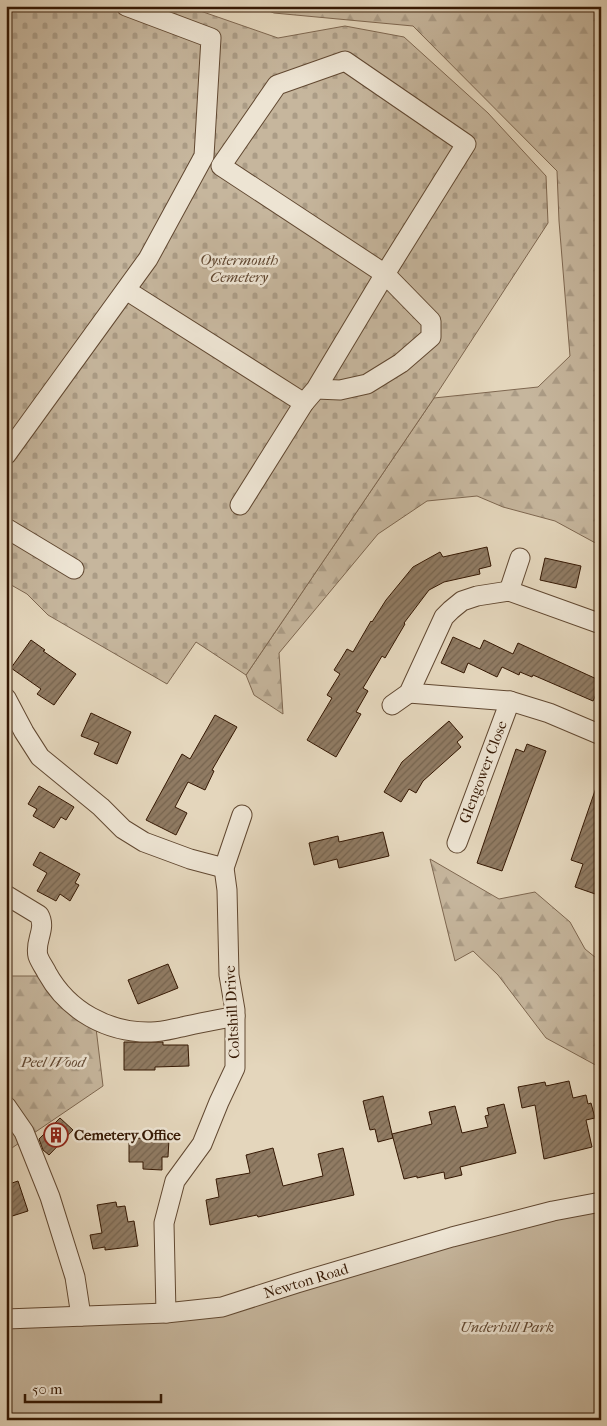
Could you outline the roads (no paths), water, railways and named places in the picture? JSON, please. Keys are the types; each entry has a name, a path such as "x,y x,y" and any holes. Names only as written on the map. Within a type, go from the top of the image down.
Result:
{"street":[{"path":"6,455 148,259 204,156 211,38 126,6"},
{"path":"221,166 277,85 345,61 466,144 240,505"},
{"path":"126,290 310,396 367,384 402,363 431,337 431,322 385,274 204,156"},
{"path":"6,528 74,569"},
{"path":"509,591 520,558"},
{"path":"392,705 409,693 444,617 462,602 476,596 509,591 601,624"},
{"path":"409,693 510,701 549,713 601,735"},
{"path":"6,698 40,757 101,807 122,829 144,842 190,859 224,868"},
{"name":"Glengower Close","path":"457,843 510,701"},
{"name":"Coltshill Drive","path":"166,1313 164,1223 175,1181 202,1144 235,1068 235,1016 230,975 227,890 224,868 242,816"},
{"path":"6,895 39,915 42,920 42,928 38,955 60,994 74,1007 91,1018 115,1028 135,1032 154,1032 235,1016"},
{"path":"6,1106 24,1132 50,1197 75,1277 81,1316"},
{"name":"Newton Road","path":"6,1319 166,1313 222,1307 444,1240 553,1211 601,1202"}],"place":[{"name":"Cemetery Office","path":"56,1135"}],"park label":[{"name":"Oystermouth Cemetery","path":"239,268"},
{"name":"Peel Wood","path":"53,1062"},
{"name":"Underhill Park","path":"507,1327"}]}
